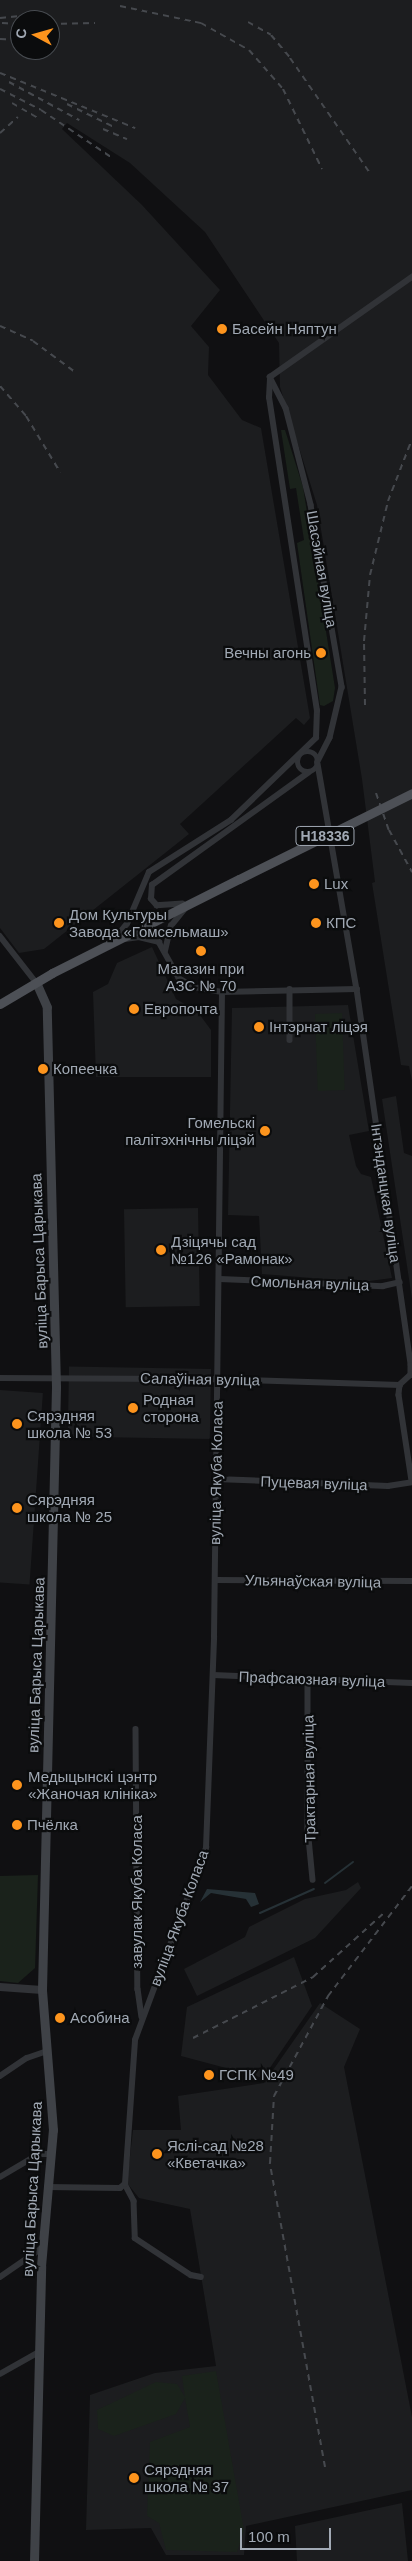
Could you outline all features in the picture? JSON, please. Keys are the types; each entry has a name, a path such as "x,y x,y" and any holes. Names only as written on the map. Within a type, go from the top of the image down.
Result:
{"main road":[{"name":"Н18336","path":"114,941 412,794"},
{"path":"0,1004 83,956 114,941"},
{"name":"вуліца Барыса Царыкава","path":"34,2561 42,2248 53,2119 42,1990 56,1377 47,1007 36,982"}],"street":[{"path":"270,377 412,276"},
{"name":"Шасэйная вуліца","path":"114,941 127,924 149,872 231,820 313,744 318,723 269,398 270,377"},
{"name":"Шасэйная вуліца","path":"195,901 157,906 151,899 152,885 311,771 318,763 330,738 342,687 312,505 286,408 270,377"},
{"path":"311,771 298,766 301,755 312,753 318,763"},
{"name":"Інтэнданцкая вуліца","path":"318,763 324,786 356,989 411,1365 411,1375 400,1385 399,1406 412,1481"},
{"name":"Інтэнданцкая вуліца","path":"311,771 324,786"},
{"path":"165,951 171,926 195,901"},
{"path":"0,936 36,982"},
{"path":"114,941 150,938 165,951 185,983 222,992 356,989"},
{"path":"290,989 290,1040"},
{"name":"вуліца Якуба Коласа","path":"142,2019 206,1848 213,1675 216,1379 220,1279 222,992"},
{"name":"Смольная вуліца","path":"220,1279 383,1286 400,1282"},
{"name":"Салаўіная вуліца","path":"0,1378 216,1379 400,1385"},
{"name":"Пуцевая вуліца","path":"216,1479 388,1486 412,1481"},
{"name":"Ульянаўская вуліца","path":"214,1580 412,1581"},
{"name":"Прафсаюзная вуліца","path":"213,1675 412,1683"},
{"name":"Трактарная вуліца","path":"308,1679 308,1828 312,1880"},
{"name":"завулак Якуба Коласа","path":"125,2184 135,2040 142,2019 138,1989 136,1729"},
{"path":"0,1988 42,1990"},
{"path":"0,2076 26,2058 47,2051"},
{"path":"0,2177 39,2154 49,2154"},
{"path":"47,2187 120,2188 125,2184 134,2201 135,2238 191,2275 201,2277"},
{"path":"0,2277 42,2248"},
{"path":"0,2374 39,2352"}],"shaded area":[{"path":"0,0 412,0 412,1081 409,1066 401,1065 372,883 375,882 362,779 317,505 280,387 279,343 205,232 130,163 67,123 62,129 142,205 220,290 191,326 209,347 208,375 242,420 261,428 310,718 304,725 296,718 180,824 189,834 44,949 19,953 0,928"},
{"path":"281,430 285,430 303,487 335,688 333,701 324,706 320,705 297,543 304,540 296,488 290,489"},
{"path":"152,947 176,999 197,1011 211,1030 211,1077 96,1077 93,992 108,984 117,963"},
{"path":"348,1005 369,1131 349,1135 356,1166 361,1174 371,1177 392,1278 362,1282 262,1274 259,1216 228,1215 232,1008"},
{"path":"342,1013 345,1090 318,1091 315,1014"},
{"path":"396,1096 404,1153 412,1156 412,1299 382,1099"},
{"name":"Дзіцячы сад №126 «Рамонак»","path":"198,1208 200,1306 126,1307 124,1209"},
{"path":"69,1367 211,1369 210,1439 68,1437"},
{"path":"0,1390 43,1393 30,1585 0,1582"},
{"path":"38,1875 35,1968 18,1983 0,1981 0,1876"},
{"path":"358,1882 361,1888 315,1938 197,1996 184,1969 245,1937 249,1927 305,1899 346,1890"},
{"path":"207,1889 255,1893 259,1904 251,1907 246,1899 211,1893 200,1902"},
{"path":"294,1957 312,2006 263,2078 181,2056 187,2007"},
{"path":"320,2003 360,2029 344,2067 412,2417 412,2490 246,2526 244,2555 166,2555 151,2528 86,2530 90,2395 155,2373 216,2366 190,2209 139,2198 127,2183 133,2130 181,2130 178,2096 264,2083"},
{"path":"216,2371 244,2530 237,2552 166,2550 159,2523 147,2516 150,2442 190,2427 185,2398 176,2414 114,2436 98,2429 97,2410 156,2382 177,2384 185,2397 182,2376"},
{"path":"402,2503 408,2561 297,2561 295,2526"}],"waterway":[{"path":"325,1883 353,1862"},
{"path":"260,1913 314,1889"}],"railway":[{"path":"120,6 201,23 249,50 283,89 322,169"},
{"path":"0,18 10,17"},
{"path":"248,22 271,35 290,58 370,173"},
{"path":"2,23 10,23"},
{"path":"60,24 95,23"},
{"path":"0,39 10,40"},
{"path":"0,73 135,128"},
{"path":"9,82 79,120"},
{"path":"0,89 41,110 111,157"},
{"path":"12,103 40,119"},
{"path":"67,104 114,127"},
{"path":"0,133 18,117"},
{"path":"103,129 127,139"},
{"path":"0,326 33,341 75,372"},
{"path":"0,386 26,416 60,472"},
{"path":"365,705 364,641 370,575 388,501 412,439"},
{"path":"376,793 389,830 412,872"},
{"path":"325,2467 270,2163 274,2096 328,1996 412,1886"},
{"path":"193,2038 313,1977 385,1912"}],"place":[{"name":"Басейн Няптун","path":"222,329"},
{"name":"Вечны агонь","path":"321,653"},
{"name":"Lux","path":"314,884"},
{"name":"Дом Культуры Завода «Гомсельмаш»","path":"59,923"},
{"name":"КПС","path":"316,923"},
{"name":"Магазин при АЗС № 70","path":"201,951"},
{"name":"Европочта","path":"134,1009"},
{"name":"Інтэрнат ліцэя","path":"259,1027"},
{"name":"Копеечка","path":"43,1069"},
{"name":"Гомельскі палітэхнічны ліцэй","path":"265,1131"},
{"name":"Дзіцячы сад №126 «Рамонак»","path":"161,1250"},
{"name":"Родная сторона","path":"133,1408"},
{"name":"Сярэдняя школа № 53","path":"17,1424"},
{"name":"Сярэдняя школа № 25","path":"17,1508"},
{"name":"Медыцынскі цэнтр «Жаночая клініка»","path":"17,1785"},
{"name":"Пчёлка","path":"17,1825"},
{"name":"Асобина","path":"60,2018"},
{"name":"ГСПК №49","path":"209,2075"},
{"name":"Яслі-сад №28 «Кветачка»","path":"157,2154"},
{"name":"Сярэдняя школа № 37","path":"134,2478"}]}
